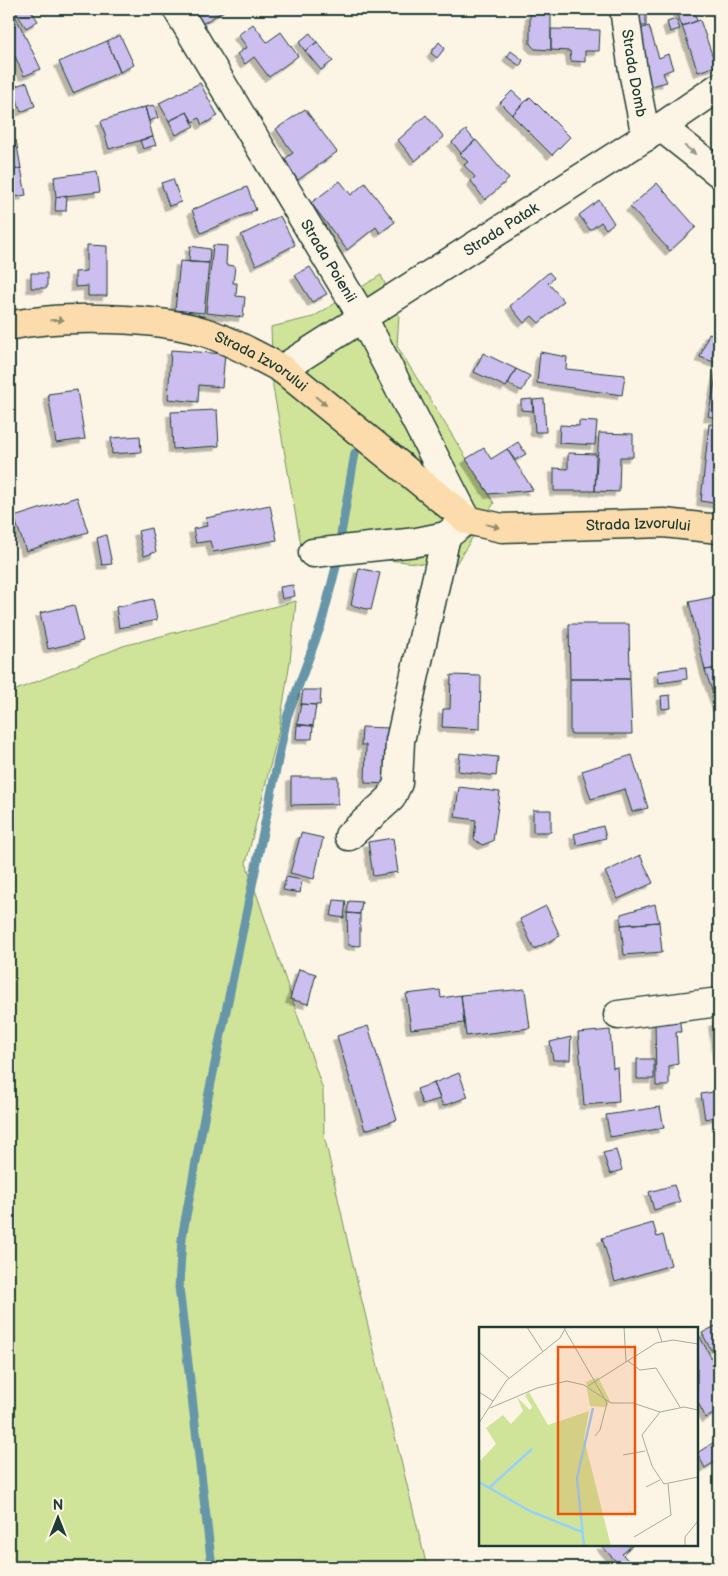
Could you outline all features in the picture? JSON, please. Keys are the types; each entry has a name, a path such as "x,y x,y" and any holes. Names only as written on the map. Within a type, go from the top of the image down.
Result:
{"main road":[{"name":"Strada Izvorului","path":"9,326 38,320 172,325 209,333 248,350 282,369 457,528 664,523 719,530"}],"street":[{"name":"Strada Poienii","path":"177,9 363,318 457,528"},
{"name":"Strada Domb","path":"624,9 632,71 654,132 719,173"},
{"name":"Strada Patak","path":"282,369 654,132 719,87"},
{"path":"313,553 417,542 457,528"},
{"path":"349,836 391,798 398,783 400,741 457,528"},
{"path":"618,1015 719,1002"}],"green space":[{"path":"381,275 399,315 397,346 494,503 454,567 302,551 273,387 271,327 313,317"},
{"path":"296,601 290,661 279,730 246,863 323,1090 324,1135 349,1248 427,1567 9,1567 9,693 123,646"}],"building":[{"path":"9,9 12,9 41,69 24,76 9,43"},
{"path":"14,9 30,9 38,21 26,28"},
{"path":"197,9 227,9 202,24 193,11"},
{"path":"693,9 697,21 682,26 677,12"},
{"path":"551,12 551,50 535,49 530,44 530,13"},
{"path":"633,12 646,12 646,26 634,26"},
{"path":"676,19 680,29 670,32 667,22"},
{"path":"700,20 716,66 698,72 682,26"},
{"path":"253,24 267,42 281,32 298,56 269,77 254,57 245,64 237,54 247,47 238,35"},
{"path":"649,26 659,58 668,54 673,69 663,73 667,82 648,87 634,31"},
{"path":"551,29 600,30 599,51 585,51 585,62 571,61 570,51 551,50"},
{"path":"310,33 317,42 305,51 299,42"},
{"path":"120,35 134,65 120,72 107,41"},
{"path":"107,41 120,72 73,93 59,62"},
{"path":"317,42 333,61 321,70 305,51"},
{"path":"439,42 445,48 437,58 431,53"},
{"path":"511,51 523,60 520,66 507,57"},
{"path":"27,82 35,106 21,112 13,87"},
{"path":"200,83 218,116 202,125 199,118 193,122 187,112 169,121 159,103"},
{"path":"512,91 524,102 512,115 500,103"},
{"path":"530,97 570,137 552,155 512,115"},
{"path":"154,105 158,118 149,121 145,107"},
{"path":"145,107 153,137 109,149 101,121"},
{"path":"305,109 337,152 298,180 283,160 293,153 276,129"},
{"path":"187,112 194,126 176,135 169,121"},
{"path":"426,115 444,137 415,161 398,140"},
{"path":"466,130 475,141 461,153 452,142"},
{"path":"153,137 156,145 143,149 140,140"},
{"path":"16,140 21,168 9,171 9,141"},
{"path":"476,140 509,179 485,200 471,181 475,177 464,165 468,162 460,154"},
{"path":"21,168 26,195 9,198 9,171"},
{"path":"97,171 100,192 56,197 54,177"},
{"path":"173,179 181,202 169,206 161,183"},
{"path":"340,181 351,195 365,183 395,222 380,233 376,227 347,250 311,203"},
{"path":"657,183 696,227 670,251 630,207"},
{"path":"247,187 256,210 201,233 192,210"},
{"path":"67,195 66,211 55,211 56,197"},
{"path":"599,200 614,223 606,229 601,222 590,230 579,215"},
{"path":"280,216 295,245 256,265 241,235"},
{"path":"87,245 107,246 107,296 88,296 88,286 75,287 75,272 87,271"},
{"path":"213,245 227,246 226,265 235,266 233,283 237,283 236,296 245,297 243,317 206,313"},
{"path":"190,246 210,249 209,263 189,262"},
{"path":"180,261 209,263 204,313 175,310"},
{"path":"310,267 327,294 312,302 295,275"},
{"path":"549,272 554,278 548,283 564,301 539,323 532,316 524,323 510,306"},
{"path":"31,273 47,273 47,288 31,288"},
{"path":"709,333 719,337 719,364 700,357"},
{"path":"171,350 225,354 222,387 199,385 198,402 168,399"},
{"path":"540,352 567,357 566,369 625,375 622,395 537,383"},
{"path":"483,353 516,369 506,387 474,372"},
{"path":"719,368 719,419 708,416"},
{"path":"516,369 530,376 522,391 508,384"},
{"path":"77,390 85,439 56,443 48,394"},
{"path":"532,399 533,411 521,410 521,400"},
{"path":"544,399 546,432 535,432 533,400"},
{"path":"217,410 219,446 173,449 171,412"},
{"path":"579,421 597,422 595,445 559,443 560,425 579,426"},
{"path":"709,424 719,425 719,504 701,501"},
{"path":"599,433 633,434 633,457 620,457 619,492 595,491"},
{"path":"140,436 141,452 112,454 111,438"},
{"path":"518,442 526,454 515,460 507,449"},
{"path":"484,448 491,459 507,449 533,490 489,494 466,459"},
{"path":"568,453 596,454 595,491 554,491 554,468 568,469"},
{"path":"77,497 88,532 26,551 14,517"},
{"path":"270,505 277,540 213,552 210,541 196,543 193,529 207,526 206,518"},
{"path":"151,528 156,552 144,556 138,531"},
{"path":"106,535 112,564 102,565 97,538"},
{"path":"359,568 380,573 371,610 351,605"},
{"path":"293,585 295,596 282,599 280,587"},
{"path":"714,597 719,620 719,668 705,670 689,602"},
{"path":"153,599 157,620 119,628 116,607"},
{"path":"74,605 83,641 48,649 40,613"},
{"path":"569,624 629,624 630,679 570,679"},
{"path":"686,667 687,679 659,683 658,671"},
{"path":"719,668 719,711 705,670"},
{"path":"451,675 481,676 480,729 442,727 443,709 450,709"},
{"path":"570,679 630,679 632,734 570,734"},
{"path":"303,690 321,690 320,705 301,704"},
{"path":"670,695 671,708 662,709 661,696"},
{"path":"301,704 316,705 313,726 297,724"},
{"path":"297,725 313,726 312,739 296,739"},
{"path":"362,727 390,728 388,784 365,783 366,745 361,745"},
{"path":"460,753 498,757 496,776 458,771"},
{"path":"632,755 648,808 632,812 625,789 591,799 582,771"},
{"path":"291,777 338,777 338,804 291,805"},
{"path":"459,787 500,792 493,841 482,845 474,839 476,820 455,817"},
{"path":"533,810 551,810 551,832 533,832"},
{"path":"603,826 606,838 577,845 574,834"},
{"path":"301,833 323,838 314,879 290,873"},
{"path":"393,838 398,872 373,876 368,842"},
{"path":"640,855 653,883 618,899 605,872"},
{"path":"286,877 302,880 300,893 283,890"},
{"path":"334,900 346,901 344,918 331,916"},
{"path":"349,901 362,902 360,914 347,913"},
{"path":"655,904 659,922 621,925 621,914"},
{"path":"546,906 560,936 534,949 520,919"},
{"path":"347,913 360,914 360,946 348,945"},
{"path":"659,922 662,952 624,955 621,925"},
{"path":"299,969 316,974 308,1004 290,999"},
{"path":"525,989 530,1028 466,1036 461,995"},
{"path":"440,990 441,998 461,995 464,1023 411,1029 406,994"},
{"path":"679,1016 681,1032 676,1032 678,1064 669,1066 669,1086 656,1086 655,1019"},
{"path":"719,1021 719,1067 713,1022"},
{"path":"368,1026 397,1120 365,1130 337,1036"},
{"path":"610,1030 613,1068 617,1067 619,1102 584,1105 578,1033"},
{"path":"571,1037 570,1060 553,1060 550,1042"},
{"path":"637,1059 654,1059 654,1079 637,1079"},
{"path":"459,1073 468,1097 443,1106 434,1083"},
{"path":"434,1083 440,1099 422,1104 417,1089"},
{"path":"719,1091 719,1116 705,1119 701,1094"},
{"path":"660,1107 664,1128 610,1137 606,1115"},
{"path":"616,1150 622,1170 610,1174 603,1153"},
{"path":"674,1185 680,1202 654,1210 649,1192"},
{"path":"653,1223 657,1237 663,1235 671,1265 615,1282 602,1238"},
{"path":"719,1324 719,1346 711,1350 702,1333"},
{"path":"700,1337 719,1372 719,1411 706,1418 698,1403 698,1338"},
{"path":"719,1439 719,1459 705,1468 698,1452"},
{"path":"602,1546 632,1546 622,1554 628,1560 620,1566"}],"waterway":[{"path":"341,534 355,453"},
{"path":"212,1567 179,1287 182,1238 206,1107 287,717 321,625 337,563"}]}
